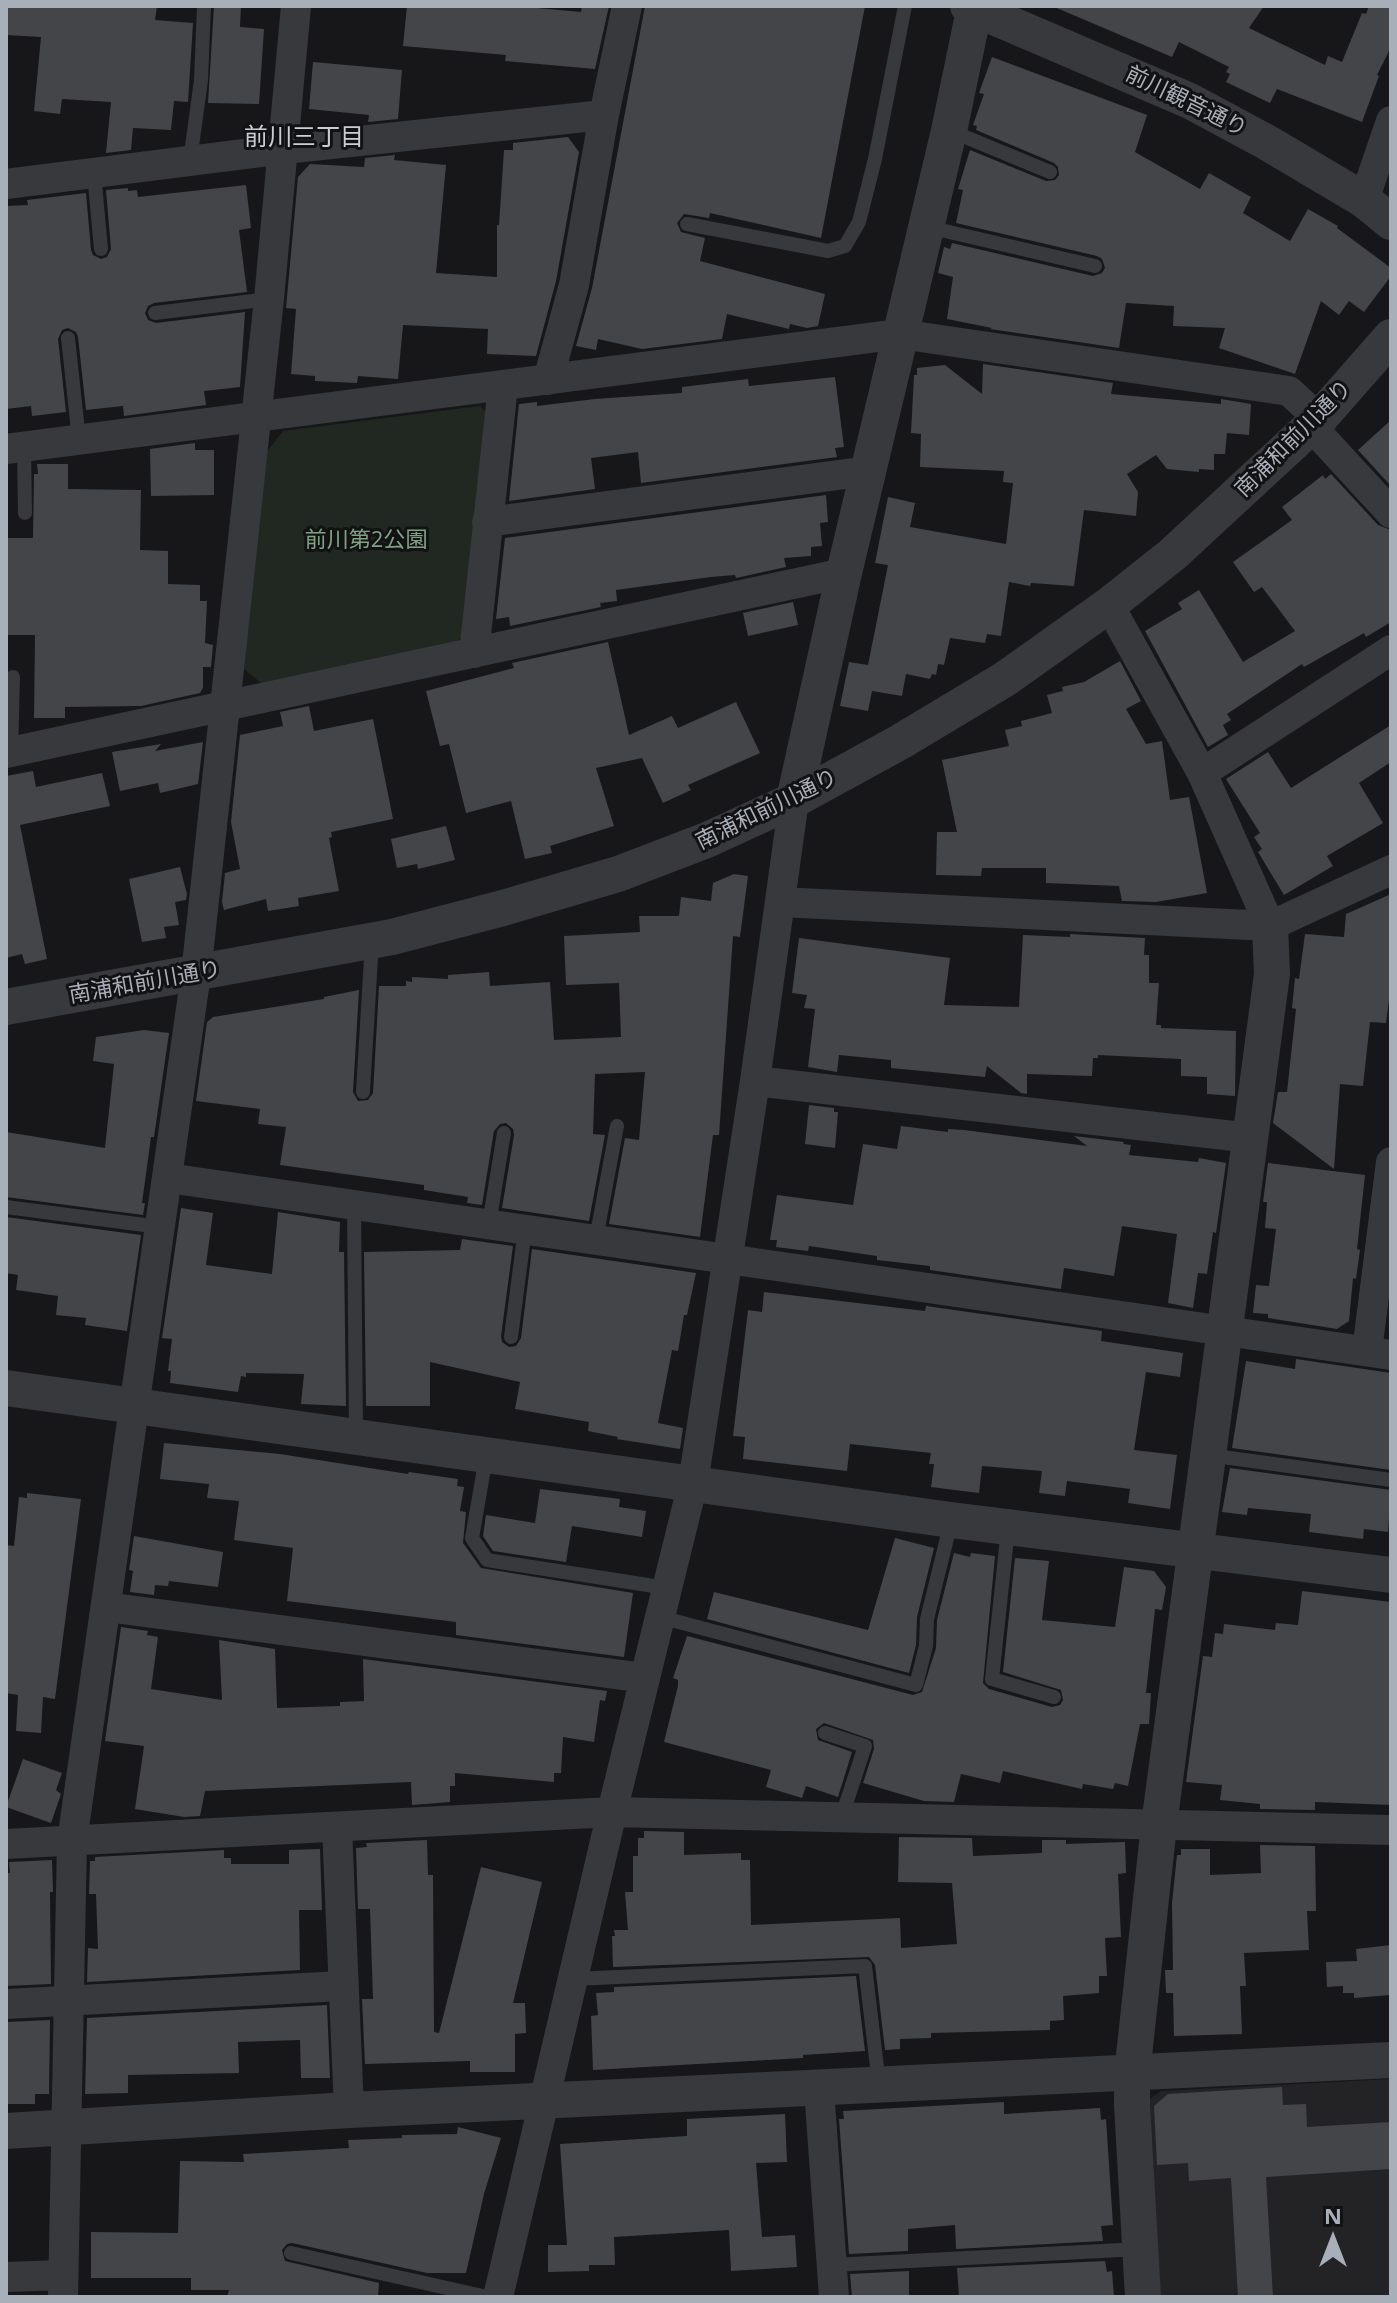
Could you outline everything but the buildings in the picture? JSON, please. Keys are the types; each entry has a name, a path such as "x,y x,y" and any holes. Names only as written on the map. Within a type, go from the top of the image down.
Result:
{"street":[{"path":"6,2277 63,2286 72,1841 196,974 269,299 296,6"},
{"path":"548,380 574,285 627,6"},
{"path":"498,2297 693,1483 729,1258 794,800 844,573 949,131 973,7"},
{"name":"前川観音通り","path":"973,7 1190,101 1268,143 1378,211"},
{"path":"6,184 284,149 604,115"},
{"path":"1378,211 1391,121"},
{"path":"15,448 900,334 1289,391 1391,513"},
{"name":"南浦和前川通り","path":"6,1007 372,941 503,908 618,874 707,840 794,800 900,742 1005,679 1109,605 1173,554 1315,422 1391,337"},
{"path":"474,653 503,386"},
{"path":"487,522 868,471"},
{"path":"8,753 844,573"},
{"path":"1109,605 1202,773 1270,926 1272,974 1159,1825 1132,2074 1143,2297"},
{"path":"1202,773 1391,650"},
{"path":"780,902 1270,926 1391,870"},
{"path":"755,1081 1251,1138"},
{"path":"168,1178 1379,1353 1391,1162"},
{"path":"6,1388 951,1520 1391,1575"},
{"path":"106,1607 645,1678"},
{"path":"6,1844 612,1812 1391,1830"},
{"path":"337,1827 349,2110"},
{"path":"6,2004 342,1986"},
{"path":"6,2131 349,2110 1391,2060"},
{"path":"819,2089 834,2297"}],"lane":[{"path":"190,161 201,80 204,6"},
{"path":"687,224 828,251 845,246 859,222 875,159 905,6"},
{"path":"949,131 1050,172"},
{"path":"94,173 101,249"},
{"path":"926,227 1095,266"},
{"path":"155,313 269,299"},
{"path":"68,338 79,440"},
{"path":"15,448 25,513"},
{"path":"8,753 13,677"},
{"path":"363,1092 372,941"},
{"path":"596,1239 617,1126"},
{"path":"489,1224 504,1133"},
{"path":"354,1205 356,1435"},
{"path":"6,1207 160,1227"},
{"path":"511,1337 525,1229"},
{"path":"486,1454 472,1538 487,1560 664,1603 916,1685 926,1646 927,1619 951,1520"},
{"path":"1208,1455 1391,1480"},
{"path":"1008,1527 992,1679 1054,1697"},
{"path":"825,1733 865,1746 841,1819"},
{"path":"572,1979 865,1966 879,2086"},
{"path":"832,2265 1141,2249"},
{"path":"291,2253 487,2297"}],"shaded area":[{"path":"1391,2079 1391,2297 1160,2297 1147,2101 1161,2091"}],"green space":[{"name":"前川第2公園","path":"480,406 490,417 466,628 458,642 261,683 243,668 266,453 283,431"}],"district":[{"name":"前川三丁目","path":"304,138"}]}
